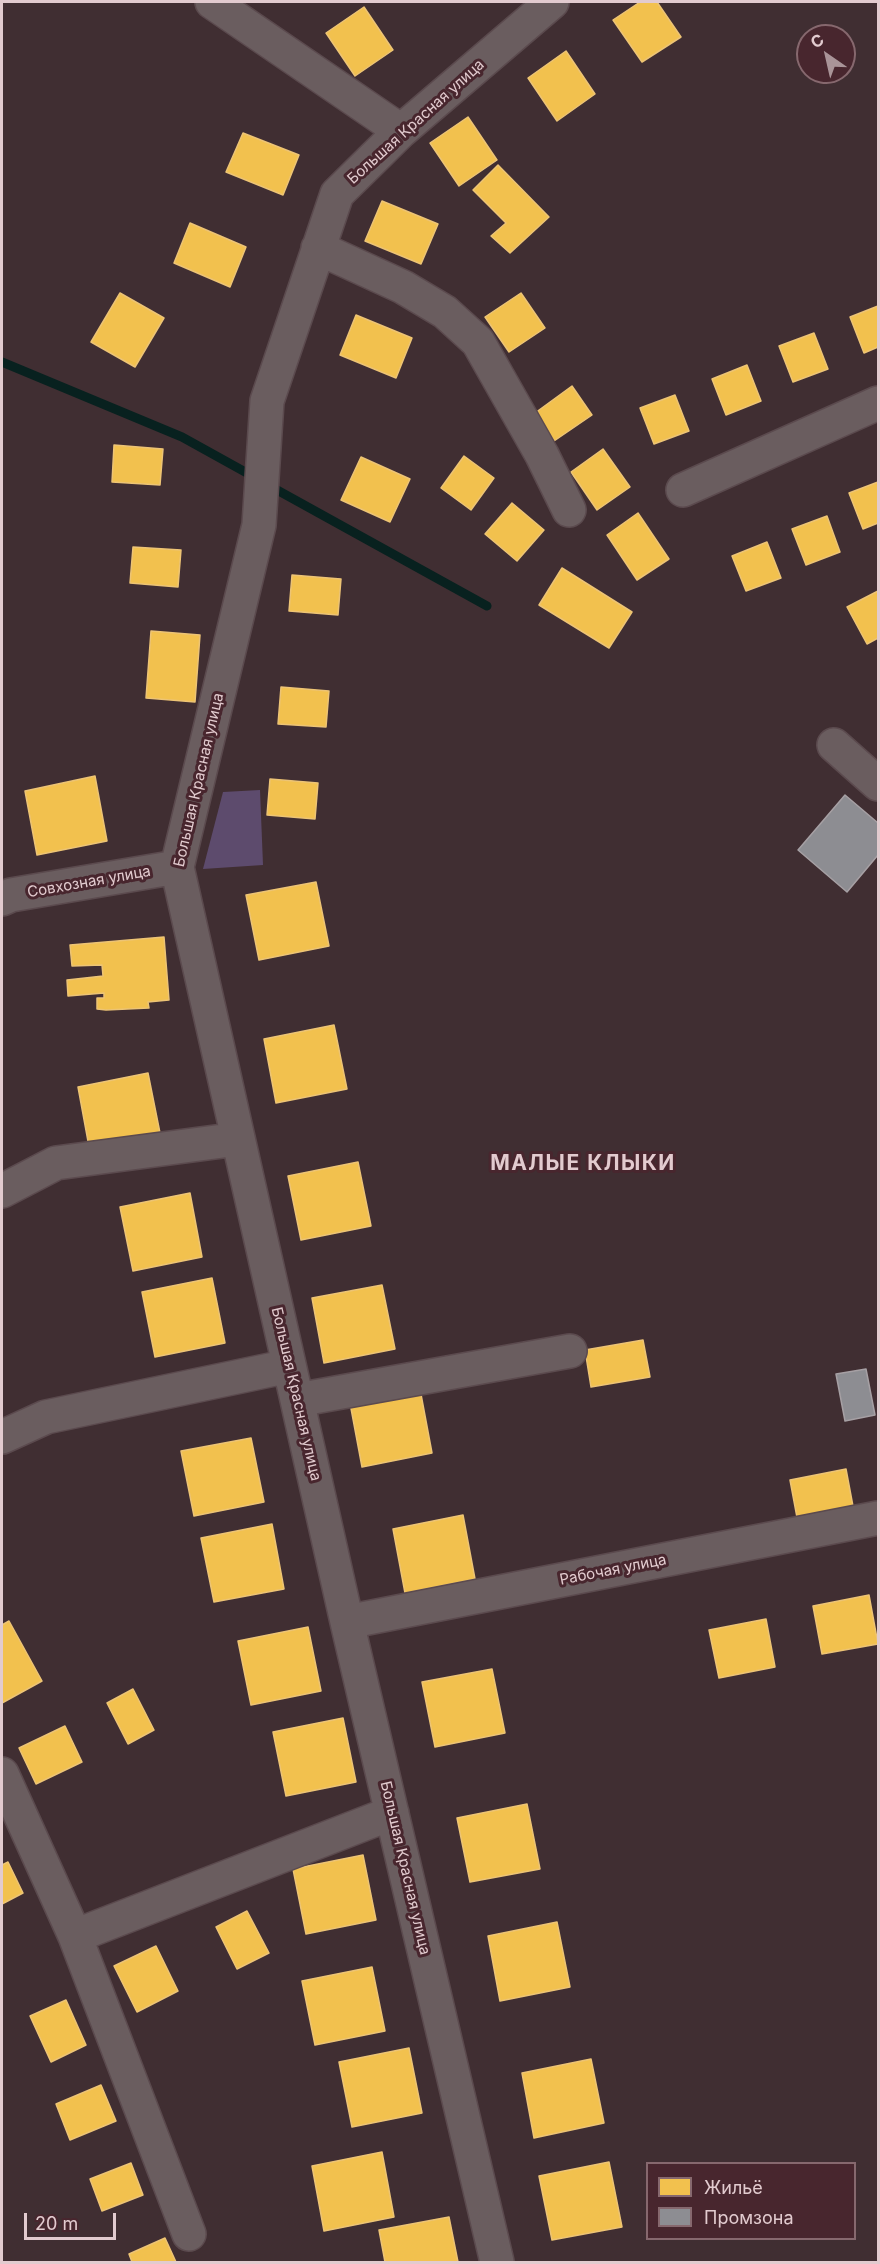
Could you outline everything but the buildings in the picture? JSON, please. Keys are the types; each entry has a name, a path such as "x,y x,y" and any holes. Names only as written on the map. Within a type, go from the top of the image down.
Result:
{"street":[{"path":"212,2 401,131"},
{"name":"Большая Красная улица","path":"497,2262 347,1622 177,867 259,525 267,401 337,194 401,131 552,2"},
{"path":"318,248 403,287 445,312 478,342 542,455 569,510"},
{"path":"683,490 879,403"},
{"path":"834,745 879,784"},
{"name":"Совхозная улица","path":"2,899 11,895 177,867"},
{"path":"2,1191 56,1163 238,1139"},
{"path":"297,1400 570,1351"},
{"path":"2,1437 46,1416 289,1366"},
{"name":"Рабочая улица","path":"347,1622 879,1518"},
{"path":"2,1774 75,1936 189,2234"},
{"path":"75,1936 392,1813"}],"shaded area":[{"path":"260,790 263,865 203,869 223,792"}],"waterway":[{"path":"2,362 182,437 256,478"},
{"path":"268,485 487,606"}],"district":[{"name":"МАЛЫЕ КЛЫКИ","path":"583,1164"}]}
